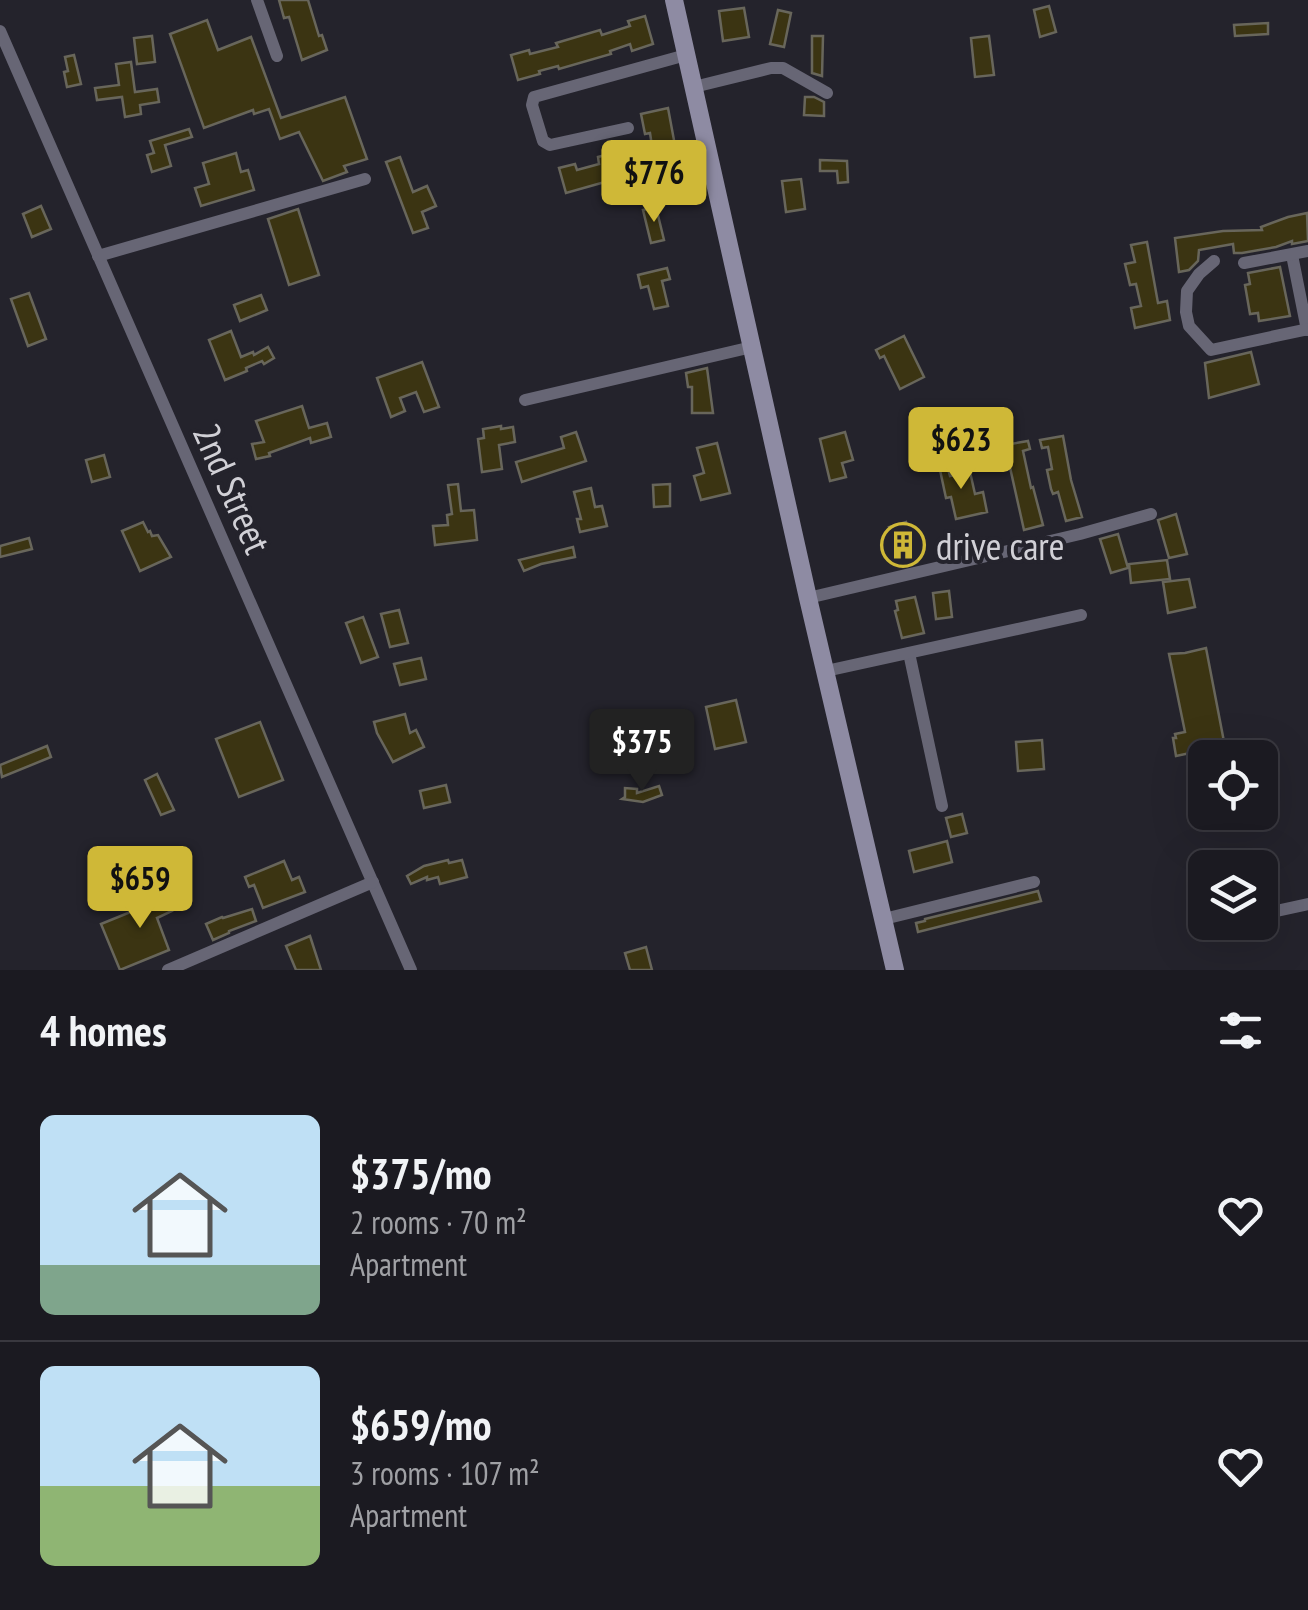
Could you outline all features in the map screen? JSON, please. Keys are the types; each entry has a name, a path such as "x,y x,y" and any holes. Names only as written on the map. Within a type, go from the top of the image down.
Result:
{"main road":[{"path":"674,0 895,970"}],"street":[{"path":"257,0 277,56"},
{"name":"2nd Street","path":"0,31 411,970"},
{"path":"628,128 550,145 543,141 532,105 534,97 686,55"},
{"path":"694,88 782,68 827,93"},
{"path":"98,256 366,180"},
{"path":"1244,263 1308,251"},
{"path":"1214,262 1187,291 1189,326 1211,350 1308,330 1292,255"},
{"path":"525,400 752,347"},
{"path":"808,598 1151,514"},
{"path":"826,671 1081,616"},
{"path":"908,653 942,806"},
{"path":"168,970 372,882"},
{"path":"884,919 1034,882"},
{"path":"1278,911 1308,904"}],"building":[{"path":"279,0 308,0 327,50 302,60 289,17 284,18"},
{"path":"1049,6 1056,32 1040,37 1034,10"},
{"path":"744,8 749,37 723,41 719,11"},
{"path":"778,10 791,13 784,47 770,44"},
{"path":"645,16 653,44 632,51 630,44 610,51 611,54 539,71 540,74 518,80 511,55 558,47 556,43 600,30 602,35 630,26 628,21"},
{"path":"207,20 218,50 251,37 281,118 345,97 367,159 344,166 347,172 323,181 299,132 280,139 269,109 254,114 253,110 204,128 170,34"},
{"path":"1268,23 1268,34 1235,36 1234,25"},
{"path":"152,36 155,62 137,64 134,38"},
{"path":"812,36 823,36 822,76 812,73"},
{"path":"989,36 994,75 975,77 971,38"},
{"path":"74,55 81,84 67,87 65,57"},
{"path":"131,62 135,92 157,89 159,102 140,105 141,114 125,117 122,97 97,100 95,88 119,85 116,64"},
{"path":"805,97 824,102 824,116 804,115"},
{"path":"668,108 679,167 656,172 650,133 645,134 641,114"},
{"path":"189,129 192,137 165,145 171,166 152,172 147,155 154,153 150,141"},
{"path":"620,151 626,176 566,193 559,168 575,164 577,170 599,164 598,157"},
{"path":"236,153 241,172 248,170 254,190 201,206 195,188 209,184 203,163"},
{"path":"400,157 413,192 427,186 436,206 422,212 428,228 413,233 386,162"},
{"path":"820,160 847,161 848,182 838,183 837,171 820,171"},
{"path":"801,179 805,209 786,212 782,181"},
{"path":"41,206 51,229 32,237 23,214"},
{"path":"656,207 664,240 651,243 643,210"},
{"path":"298,209 319,275 289,285 268,219"},
{"path":"1307,213 1308,241 1242,253 1234,253 1233,244 1199,250 1198,261 1189,270 1179,272 1175,238 1262,230 1261,227"},
{"path":"1147,242 1158,303 1167,301 1170,320 1135,328 1131,308 1141,306 1136,284 1130,285 1125,264 1135,262 1131,245"},
{"path":"1280,267 1290,316 1259,321 1258,313 1250,314 1245,285 1250,284 1248,273"},
{"path":"667,268 670,279 662,281 668,306 654,309 648,286 641,288 638,275"},
{"path":"29,293 46,339 28,346 11,299"},
{"path":"261,295 267,310 240,321 234,305"},
{"path":"231,331 241,357 268,347 274,358 225,380 209,340"},
{"path":"904,336 924,377 900,389 884,356 880,358 876,350"},
{"path":"1251,352 1259,384 1209,398 1205,363"},
{"path":"422,362 439,407 424,412 416,392 400,398 405,411 391,417 377,378"},
{"path":"707,368 713,413 692,413 692,387 688,387 686,373"},
{"path":"302,406 309,428 327,423 331,437 311,443 310,438 256,459 252,444 264,442 256,421"},
{"path":"513,427 515,442 499,445 502,469 482,472 478,439 484,438 483,429"},
{"path":"576,432 586,461 522,482 516,462 564,448 561,437"},
{"path":"845,432 853,460 842,463 846,477 830,481 820,439"},
{"path":"1063,436 1082,517 1066,521 1058,492 1053,494 1051,489 1048,447 1042,448 1040,440"},
{"path":"1028,441 1030,449 1023,451 1043,525 1024,530 1005,445"},
{"path":"717,443 730,493 701,500 694,476 704,473 697,448"},
{"path":"104,455 110,477 92,482 86,460"},
{"path":"944,455 950,476 970,472 975,494 983,492 987,512 956,519 951,497 946,498 937,456"},
{"path":"458,484 461,511 474,510 477,540 435,545 433,526 448,525 447,515 452,514 448,485"},
{"path":"670,484 670,506 654,507 653,485"},
{"path":"591,488 595,507 602,506 607,526 580,532 574,492"},
{"path":"1176,514 1187,554 1169,558 1158,520"},
{"path":"143,522 152,536 158,535 171,557 140,571 122,531"},
{"name":"drive care","path":"906,522 917,562 900,566 889,527"},
{"path":"1118,534 1128,568 1111,573 1100,539"},
{"path":"29,538 32,549 0,557 0,546"},
{"path":"573,547 575,557 524,571 519,560"},
{"path":"1167,560 1170,579 1131,583 1129,564"},
{"path":"1189,579 1195,607 1168,613 1163,582"},
{"path":"949,591 952,617 936,619 933,593"},
{"path":"915,597 924,633 902,638 896,601"},
{"path":"399,610 408,643 390,647 381,614"},
{"path":"363,617 378,657 361,663 346,623"},
{"path":"1206,648 1224,740 1188,740 1188,753 1176,756 1173,738 1185,732 1169,654"},
{"path":"421,658 426,679 400,685 394,664"},
{"path":"736,700 746,742 715,749 706,707"},
{"path":"405,714 410,733 416,730 424,747 393,762 374,722"},
{"path":"260,722 283,780 239,797 216,739"},
{"path":"1042,740 1044,769 1018,771 1016,742"},
{"path":"47,746 51,757 2,777 0,765"},
{"path":"157,774 174,810 161,815 145,780"},
{"path":"446,785 450,802 424,808 420,791"},
{"path":"659,786 662,795 643,802 622,799 625,788 637,789 637,793"},
{"path":"962,814 967,833 951,837 946,818"},
{"path":"947,841 952,862 914,872 909,851"},
{"path":"462,860 467,877 440,884 438,877 427,877 411,884 407,876 424,866"},
{"path":"284,861 292,880 299,877 305,892 263,908 254,885 249,887 245,877"},
{"path":"178,885 183,896 168,903 172,911 157,918 169,950 120,970 101,924 155,902 153,897"},
{"path":"1038,891 1041,901 918,932 916,923 925,919"},
{"path":"252,909 256,921 213,940 206,924"},
{"path":"310,936 321,970 296,970 286,946"},
{"path":"646,947 652,970 630,970 625,953"}],"place":[{"name":"drive care","path":"903,545"}]}
